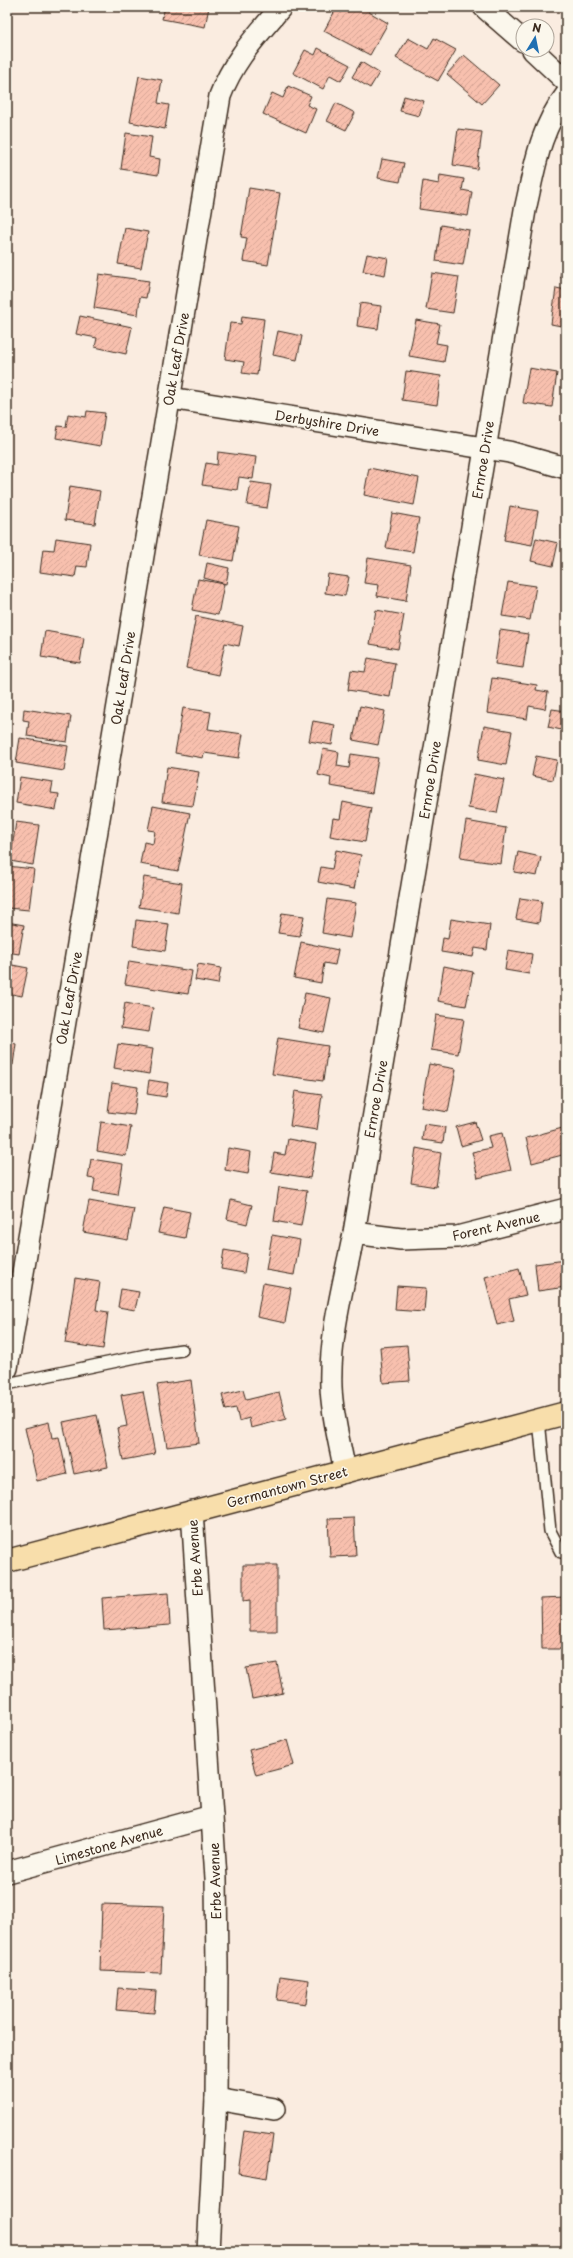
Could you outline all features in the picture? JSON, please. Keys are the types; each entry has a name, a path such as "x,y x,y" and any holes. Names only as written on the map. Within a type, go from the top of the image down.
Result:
{"main road":[{"name":"Germantown Street","path":"7,1560 566,1413"}],"street":[{"name":"Oak Leaf Drive","path":"7,1368 220,96 228,74 239,57 281,7"},
{"path":"484,7 515,34"},
{"path":"542,58 566,81"},
{"name":"Ernroe Drive","path":"345,1472 333,1408 331,1366 335,1334 354,1233 525,210 540,145 554,111 566,94"},
{"name":"Derbyshire Drive","path":"170,398 485,448 536,459 566,468"},
{"name":"Forent Avenue","path":"354,1233 401,1239 457,1237 566,1209"},
{"name":"Erbe Avenue","path":"192,1512 212,1816 218,1968 216,2099 208,2251"},
{"name":"Limestone Avenue","path":"7,1872 212,1816"},
{"path":"216,2099 274,2109"}],"lane":[{"path":"7,1384 146,1355 182,1350"},
{"path":"539,1420 550,1531 561,1552 566,1553"}],"building":[{"path":"165,7 209,7 205,27 162,19"},
{"path":"337,7 366,7 370,9 369,12 388,23 370,55 324,31"},
{"path":"408,38 428,49 434,38 456,50 438,81 396,58"},
{"path":"318,48 350,65 341,81 330,75 323,89 293,73 305,50 315,55"},
{"path":"464,55 499,85 482,104 447,74"},
{"path":"361,62 379,73 370,88 352,77"},
{"path":"139,76 162,80 158,103 169,105 165,129 130,122"},
{"path":"288,86 311,96 307,105 316,109 306,133 263,114 272,93 283,98"},
{"path":"404,96 424,101 419,116 400,111"},
{"path":"336,103 355,113 346,130 327,121"},
{"path":"458,129 482,132 477,169 453,165"},
{"path":"126,133 152,137 149,157 160,159 158,175 121,169"},
{"path":"382,159 404,163 400,182 378,178"},
{"path":"440,175 464,179 462,190 472,192 468,216 419,209 423,181 439,184"},
{"path":"249,188 280,193 268,265 243,261 247,238 241,237"},
{"path":"441,225 469,230 463,265 436,261"},
{"path":"125,228 148,232 141,268 118,264"},
{"path":"566,242 566,278 560,277"},
{"path":"367,254 388,258 385,275 363,271"},
{"path":"432,273 459,277 453,313 426,309"},
{"path":"99,274 149,281 146,298 140,297 138,315 94,308"},
{"path":"556,288 566,290 566,327 551,324"},
{"path":"360,303 381,306 378,329 357,326"},
{"path":"80,316 132,327 126,354 95,347 97,338 76,334"},
{"path":"242,316 264,319 257,375 242,373 244,362 225,359 230,323 241,324"},
{"path":"416,320 440,324 436,343 447,345 444,362 409,356"},
{"path":"278,331 302,336 297,360 273,355"},
{"path":"529,368 557,373 552,407 523,403"},
{"path":"406,371 441,376 437,405 402,400"},
{"path":"87,411 105,413 100,446 56,438 58,426 66,427 68,414 86,417"},
{"path":"218,452 256,457 253,479 239,477 237,490 202,485 206,463 217,465"},
{"path":"369,468 419,478 414,505 364,495"},
{"path":"251,482 271,485 267,508 247,505"},
{"path":"70,486 100,491 95,524 65,520"},
{"path":"510,506 538,511 532,545 504,540"},
{"path":"392,513 419,518 413,552 386,548"},
{"path":"206,520 239,526 233,561 199,555"},
{"path":"56,538 90,543 87,567 77,566 75,577 40,572 43,549 54,550"},
{"path":"536,538 558,543 553,566 531,561"},
{"path":"368,558 411,565 406,601 377,596 379,585 364,583"},
{"path":"207,563 229,568 226,584 204,578"},
{"path":"328,574 349,577 345,596 325,593"},
{"path":"198,579 224,584 218,615 192,610"},
{"path":"508,582 536,586 530,620 502,616"},
{"path":"376,610 404,615 398,649 370,644"},
{"path":"196,616 243,626 239,646 225,643 218,675 186,668"},
{"path":"500,630 528,634 523,668 495,664"},
{"path":"45,631 84,638 80,663 41,657"},
{"path":"368,658 395,663 390,697 348,690 351,670 365,672"},
{"path":"492,678 537,685 536,690 548,692 545,709 529,706 527,719 487,713"},
{"path":"360,706 385,711 378,745 353,740"},
{"path":"183,708 211,712 208,729 243,734 239,758 204,753 203,758 175,753"},
{"path":"24,709 71,716 67,742 27,736 29,721 23,720"},
{"path":"552,709 566,711 566,731 548,727"},
{"path":"313,721 335,725 332,745 309,741"},
{"path":"484,726 512,731 506,765 478,760"},
{"path":"20,738 68,746 64,771 16,763"},
{"path":"323,749 339,752 337,766 349,768 351,754 378,758 372,793 330,786 331,778 318,775"},
{"path":"536,756 557,760 553,780 532,776"},
{"path":"167,767 199,772 193,806 162,802"},
{"path":"474,774 504,780 497,813 468,808"},
{"path":"20,777 53,782 51,793 59,794 56,810 16,803"},
{"path":"343,802 371,808 365,842 330,836 333,818 340,819"},
{"path":"153,806 190,813 178,871 140,864 144,842 153,844 155,831 148,830"},
{"path":"466,821 506,828 501,864 460,858"},
{"path":"16,822 39,825 33,865 10,861"},
{"path":"336,850 361,855 354,889 318,882 321,867 332,869"},
{"path":"518,852 541,857 537,876 514,872"},
{"path":"7,866 34,869 29,910 7,908"},
{"path":"144,877 182,883 178,913 139,907"},
{"path":"520,898 542,901 539,923 516,919"},
{"path":"327,899 356,903 350,938 322,933"},
{"path":"282,913 304,916 300,936 278,933"},
{"path":"451,919 490,925 487,950 475,948 473,957 441,952 443,938 448,939"},
{"path":"136,920 169,924 165,951 133,946"},
{"path":"7,922 24,925 19,954 7,952"},
{"path":"301,942 338,950 335,965 324,963 321,983 294,978"},
{"path":"508,950 532,954 529,974 505,970"},
{"path":"129,961 192,971 188,994 125,984"},
{"path":"7,964 28,968 22,996 7,993"},
{"path":"198,964 221,968 218,984 195,980"},
{"path":"444,966 473,972 466,1006 438,1001"},
{"path":"305,993 331,998 324,1033 298,1028"},
{"path":"125,1003 153,1008 149,1032 121,1028"},
{"path":"436,1015 464,1019 458,1054 431,1050"},
{"path":"278,1038 328,1046 323,1081 272,1074"},
{"path":"7,1042 16,1044 13,1065 7,1064"},
{"path":"118,1044 153,1049 149,1074 114,1068"},
{"path":"429,1064 456,1069 448,1112 421,1107"},
{"path":"149,1080 168,1083 166,1097 147,1094"},
{"path":"112,1083 138,1087 134,1115 108,1112"},
{"path":"295,1091 322,1095 317,1130 290,1126"},
{"path":"101,1122 131,1127 126,1156 97,1151"},
{"path":"475,1122 481,1140 461,1146 456,1127"},
{"path":"424,1124 445,1127 443,1143 422,1140"},
{"path":"566,1127 566,1154 532,1163 526,1138"},
{"path":"502,1133 511,1170 478,1178 472,1152 491,1148 488,1136"},
{"path":"288,1139 316,1144 310,1178 271,1172 274,1153 285,1155"},
{"path":"228,1148 251,1152 248,1174 225,1170"},
{"path":"416,1148 441,1153 436,1187 411,1183"},
{"path":"91,1159 123,1164 118,1195 93,1191 95,1179 88,1178"},
{"path":"279,1187 307,1191 301,1226 274,1221"},
{"path":"231,1200 252,1205 247,1224 227,1219"},
{"path":"89,1201 134,1209 128,1240 83,1232"},
{"path":"164,1207 190,1212 185,1238 158,1233"},
{"path":"272,1235 300,1240 294,1275 266,1270"},
{"path":"224,1250 247,1254 244,1273 221,1269"},
{"path":"566,1260 566,1287 538,1291 535,1264"},
{"path":"519,1268 526,1295 509,1299 514,1321 497,1325 485,1277"},
{"path":"75,1278 100,1282 96,1310 108,1312 103,1349 65,1343"},
{"path":"263,1283 291,1288 285,1323 257,1317"},
{"path":"397,1286 426,1288 424,1312 395,1310"},
{"path":"121,1289 139,1292 135,1310 118,1307"},
{"path":"407,1345 410,1381 383,1383 380,1347"},
{"path":"191,1380 199,1443 167,1447 157,1385"},
{"path":"243,1390 246,1400 279,1392 286,1419 251,1428 249,1418 239,1421 236,1408 226,1410 222,1395"},
{"path":"143,1391 155,1454 123,1460 117,1428 127,1426 121,1395"},
{"path":"97,1415 108,1467 74,1474 63,1422"},
{"path":"49,1422 52,1438 59,1437 67,1474 37,1481 25,1428"},
{"path":"354,1518 356,1556 330,1557 328,1519"},
{"path":"243,1565 277,1565 277,1631 250,1631 250,1600 243,1601"},
{"path":"168,1593 170,1625 104,1630 102,1598"},
{"path":"566,1597 566,1649 542,1649 541,1598"},
{"path":"277,1663 283,1693 252,1699 246,1668"},
{"path":"287,1740 294,1765 256,1775 249,1750"},
{"path":"102,1904 164,1906 161,1973 100,1971"},
{"path":"280,1976 309,1980 306,2004 277,2000"},
{"path":"118,1988 156,1991 154,2013 116,2010"},
{"path":"244,2131 273,2135 267,2178 238,2173"},
{"path":"93,2247 117,2248 117,2251 93,2251"}]}
